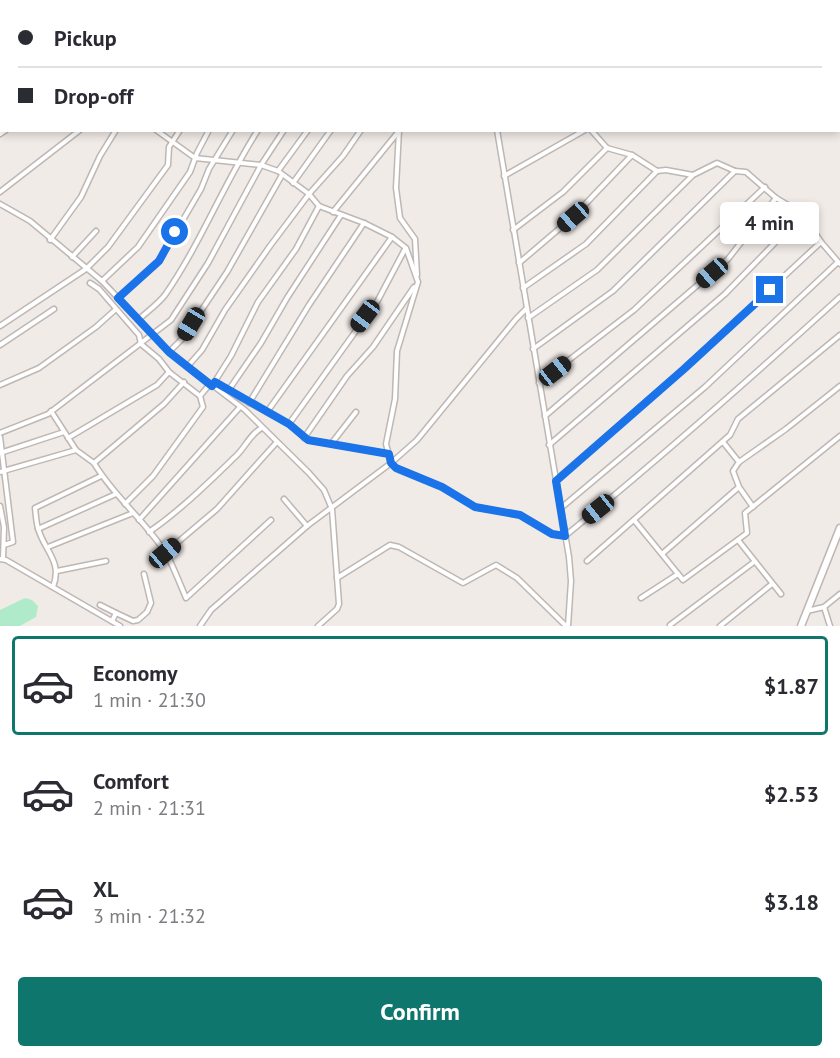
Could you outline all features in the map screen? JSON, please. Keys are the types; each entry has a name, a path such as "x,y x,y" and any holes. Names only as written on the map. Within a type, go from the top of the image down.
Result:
{"highway":[{"path":"801,626 840,528"}],"street":[{"path":"0,192 77,132"},
{"path":"50,240 81,197 100,156 115,132"},
{"path":"159,132 195,158 261,165 278,171 309,194 319,206 364,223 392,237 406,248 417,282"},
{"path":"0,326 86,269 108,247 168,165 169,147 179,132"},
{"path":"102,281 138,247 190,172 208,132"},
{"path":"118,298 159,261 232,132"},
{"path":"138,320 163,297 214,212 237,162 257,132"},
{"path":"0,433 51,411 153,336 171,320 208,263 261,165 283,132"},
{"path":"278,171 307,132"},
{"path":"293,183 330,132"},
{"path":"187,368 202,350 225,310 309,194 343,156 360,132"},
{"path":"333,212 397,132"},
{"path":"399,132 396,188 400,218 414,239 417,282 397,351 395,399 386,444 391,463 396,468 442,487 475,507 520,515 552,534 565,536 735,393 840,297"},
{"path":"497,132 565,536 571,581 567,626"},
{"path":"504,176 581,132"},
{"path":"593,132 607,148 632,155 657,171 666,170 693,175"},
{"path":"513,230 563,192 607,148"},
{"path":"519,263 573,217 632,155"},
{"path":"528,318 597,270 693,175 717,163 735,171 746,171 776,198 803,214 821,242 839,263 705,387 561,508"},
{"path":"523,288 586,244 657,171"},
{"path":"533,349 613,291 735,171"},
{"path":"169,352 183,338 227,272 282,175"},
{"path":"539,384 634,309 765,187"},
{"path":"545,416 728,259 776,198"},
{"path":"0,204 30,220 50,240 102,281 169,352 240,407 324,490 332,509 339,604 337,609 318,626"},
{"path":"200,396 212,384 231,356 258,302 296,249 319,206"},
{"path":"549,445 725,294 803,214"},
{"path":"228,391 261,343 287,298 341,215"},
{"path":"249,403 309,305 364,223"},
{"path":"72,257 96,231"},
{"path":"267,412 392,237"},
{"path":"556,481 684,369 821,242"},
{"path":"289,424 378,300 406,248"},
{"path":"304,438 347,376 373,347 417,282"},
{"path":"90,283 99,289 139,335 141,344 159,359 169,372 200,396 203,407 153,476 125,504"},
{"path":"0,345 54,309"},
{"path":"200,626 211,610 307,526 391,463 417,440 526,309"},
{"path":"0,385 39,368 96,327 115,310"},
{"path":"587,561 723,442 730,435 738,419 840,334"},
{"path":"68,438 158,385 169,372"},
{"path":"94,463 164,404 184,382"},
{"path":"212,384 289,424 304,438 317,443 389,454"},
{"path":"753,507 739,487 733,471 739,462 786,429 840,386"},
{"path":"139,520 240,407"},
{"path":"51,411 76,450 94,463 101,476 165,553 186,598 271,520"},
{"path":"331,444 356,412"},
{"path":"149,532 188,502 240,452 256,431 262,428"},
{"path":"1,453 64,432"},
{"path":"634,520 683,580 747,533 746,513 840,436"},
{"path":"0,437 13,542 4,546"},
{"path":"165,553 217,509 276,442"},
{"path":"723,442 739,462"},
{"path":"0,472 76,450"},
{"path":"53,587 57,571 38,529 35,508 101,476"},
{"path":"662,554 739,487"},
{"path":"38,529 116,494"},
{"path":"284,499 307,526"},
{"path":"0,506 4,527 2,559 120,626"},
{"path":"48,547 133,513"},
{"path":"738,540 781,594"},
{"path":"337,578 390,545 399,547 464,583 496,565 516,578 567,626"},
{"path":"57,571 106,561"},
{"path":"670,625 754,562"},
{"path":"100,605 133,621 138,620 147,612 152,603 144,574"},
{"path":"641,598 678,574"},
{"path":"720,626 772,584"},
{"path":"807,611 824,607 840,594"},
{"path":"824,607 830,626"},
{"path":"112,621 116,613"}],"green space":[{"path":"25,598 32,600 38,606 36,617 20,626 0,626 0,610"}],"route":[{"path":"175,232 159,261 118,298 187,368 212,386 215,382 289,424 298,434 308,440 389,454 391,463 396,468 442,487 475,507 520,515 552,534 560,536 565,536 556,481 770,290"}]}
